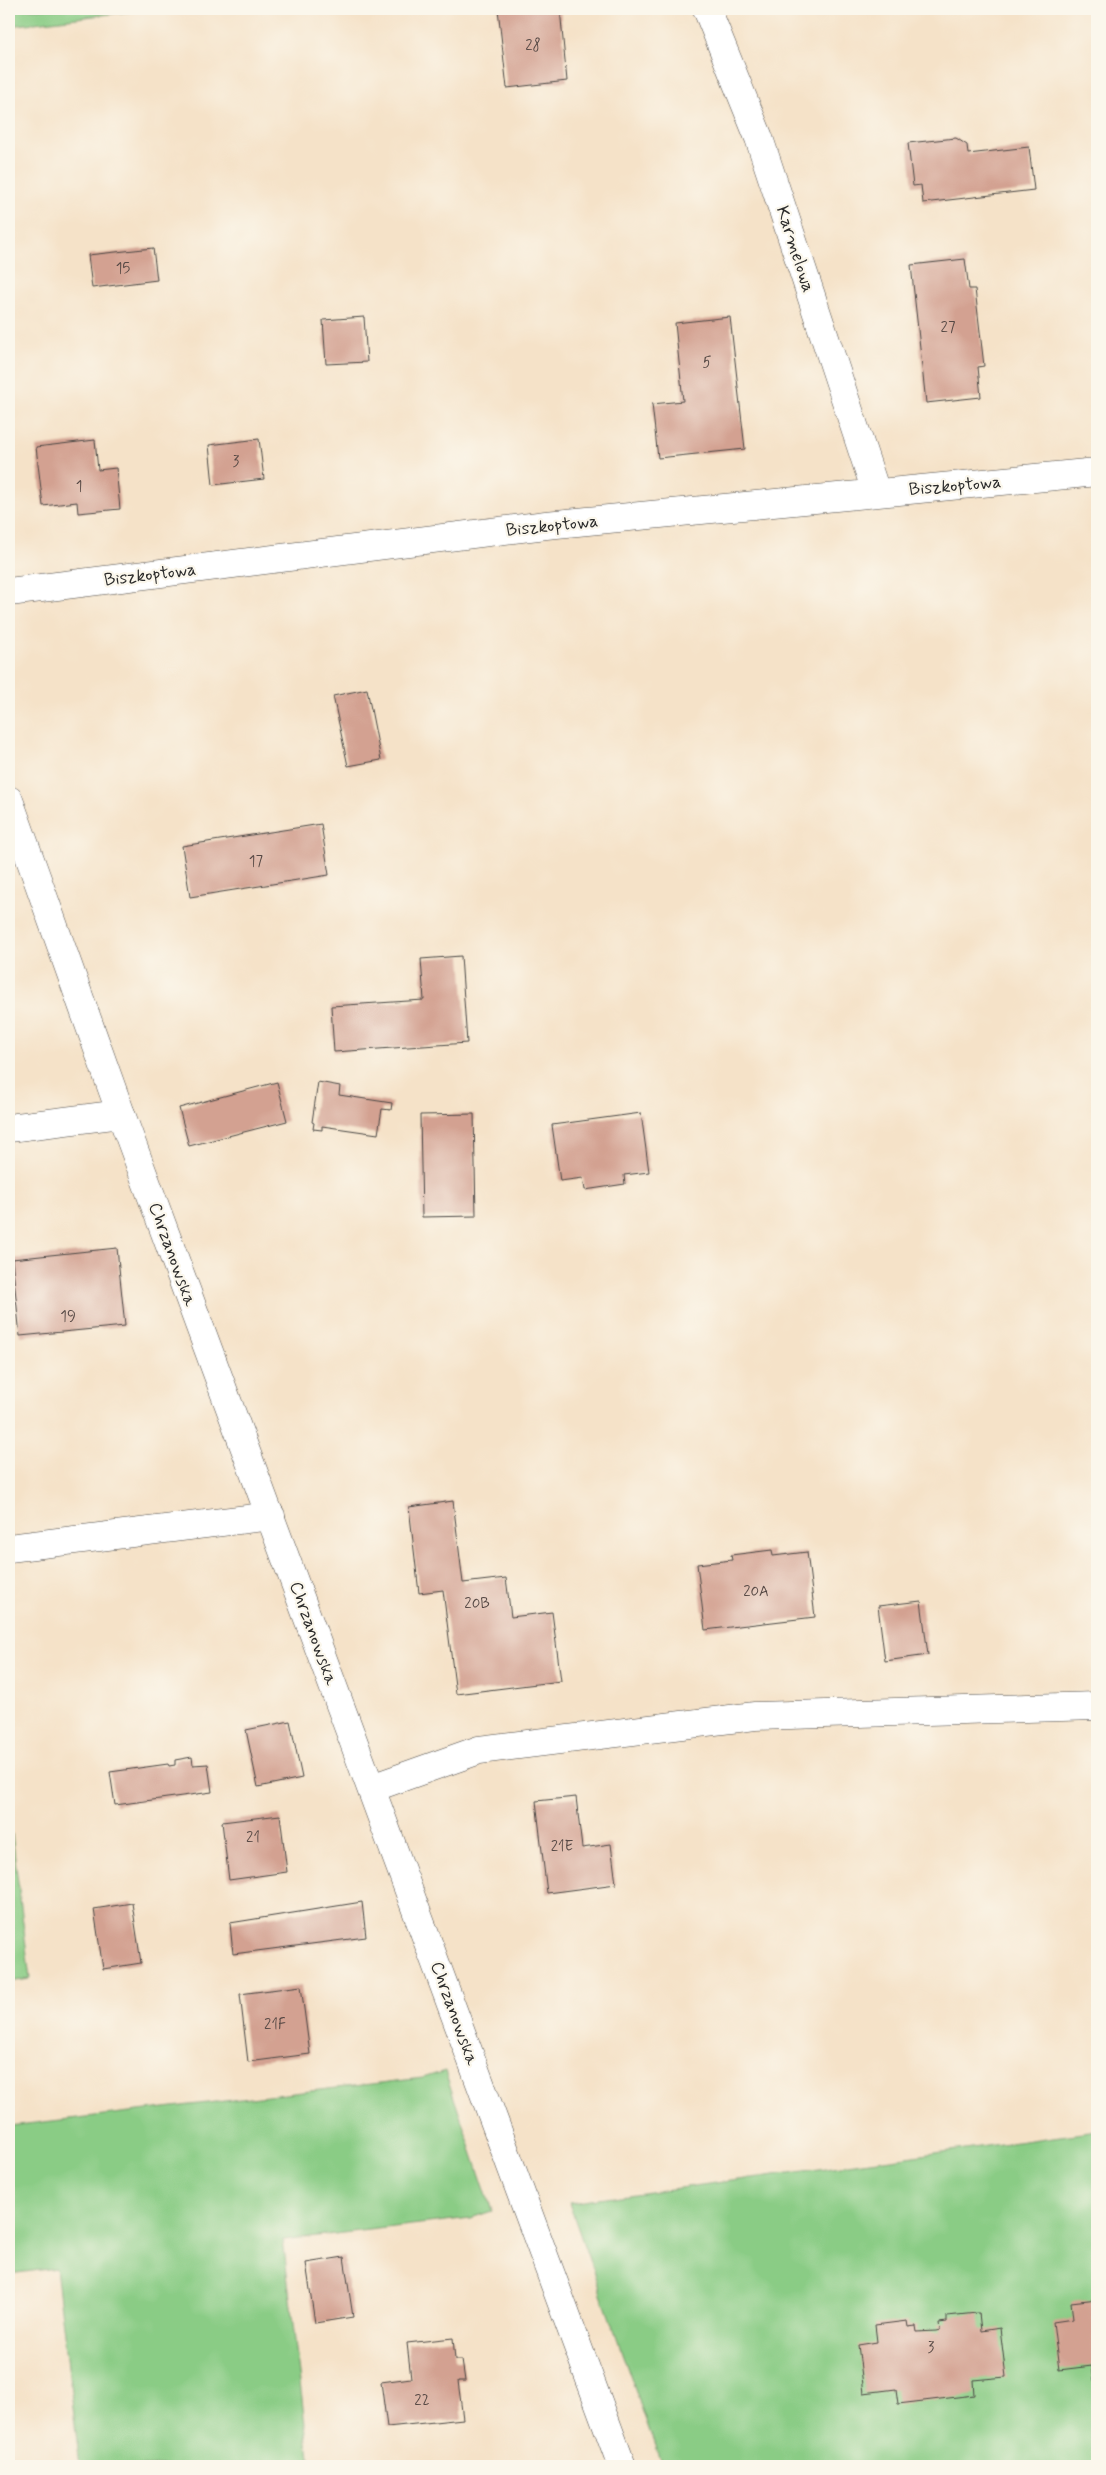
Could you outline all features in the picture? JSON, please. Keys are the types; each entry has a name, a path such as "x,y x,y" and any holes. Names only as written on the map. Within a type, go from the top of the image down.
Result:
{"street":[{"name":"Karmelowa","path":"707,9 760,138 876,492"},
{"name":"Biszkoptowa","path":"9,592 546,526 876,492 1097,472"},
{"name":"Chrzanowska","path":"9,800 121,1114 372,1788 619,2466"},
{"path":"9,1128 121,1114"},
{"path":"9,1548 271,1516"},
{"path":"372,1788 479,1750 755,1716 1097,1706"}],"green space":[{"path":"9,9 153,9 9,26"},
{"path":"12,1834 30,1979 9,1982 9,1835"},
{"path":"445,2071 492,2211 471,2218 283,2240 310,2466 80,2466 56,2268 9,2274 9,2126 423,2078"},
{"path":"1097,2131 1097,2466 662,2466 569,2203"}],"building":[{"path":"498,9 560,9 567,81 507,88"},
{"path":"956,138 967,145 968,154 1029,147 1034,190 923,203 921,185 913,186 908,143"},
{"path":"153,248 157,280 92,288 88,255"},
{"path":"965,259 969,289 975,289 984,366 978,367 981,397 926,403 911,265"},
{"path":"364,317 367,362 326,364 323,320"},
{"path":"730,317 745,449 658,458 652,404 683,401 675,323"},
{"path":"259,439 264,479 213,485 209,445"},
{"path":"95,440 98,470 116,468 120,509 78,513 77,502 43,506 36,447"},
{"path":"367,689 381,760 348,766 333,696"},
{"path":"321,824 329,875 190,897 182,846"},
{"path":"461,956 467,1043 334,1052 331,1006 424,1000 421,959"},
{"path":"277,1082 287,1121 189,1146 179,1108"},
{"path":"318,1082 340,1086 339,1095 392,1103 391,1110 382,1109 378,1134 322,1126 322,1130 313,1129 314,1123 312,1122"},
{"path":"641,1113 649,1172 624,1175 625,1184 585,1190 583,1178 560,1181 552,1125"},
{"path":"474,1114 476,1216 422,1217 420,1115"},
{"path":"117,1248 125,1326 20,1336 12,1259"},
{"path":"453,1501 463,1583 506,1578 511,1617 552,1612 561,1681 456,1694 443,1590 419,1593 409,1507"},
{"path":"772,1550 773,1556 807,1552 815,1617 705,1630 697,1564 732,1560 731,1555"},
{"path":"921,1601 928,1655 885,1661 878,1606"},
{"path":"290,1721 302,1778 258,1787 246,1730"},
{"path":"192,1757 193,1765 208,1764 212,1792 115,1805 110,1772 168,1764 169,1766 175,1765 175,1760"},
{"path":"576,1797 582,1848 611,1844 616,1884 547,1893 536,1801"},
{"path":"280,1815 287,1872 229,1880 222,1822"},
{"path":"362,1902 366,1937 233,1954 230,1923"},
{"path":"132,1903 141,1963 103,1969 94,1909"},
{"path":"301,1986 310,2054 248,2062 240,1994"},
{"path":"344,2257 353,2317 315,2323 306,2263"},
{"path":"1097,2299 1097,2381 1094,2381 1092,2366 1059,2370 1053,2322 1073,2319 1071,2302"},
{"path":"979,2313 981,2331 1000,2328 1006,2377 973,2380 974,2395 898,2404 896,2389 864,2393 858,2345 877,2342 875,2325 907,2321 908,2327 916,2326 917,2332 936,2331 940,2330 939,2323 947,2322 947,2316"},
{"path":"453,2338 455,2360 462,2360 465,2381 458,2381 463,2419 387,2427 381,2382 411,2378 407,2343"}]}
